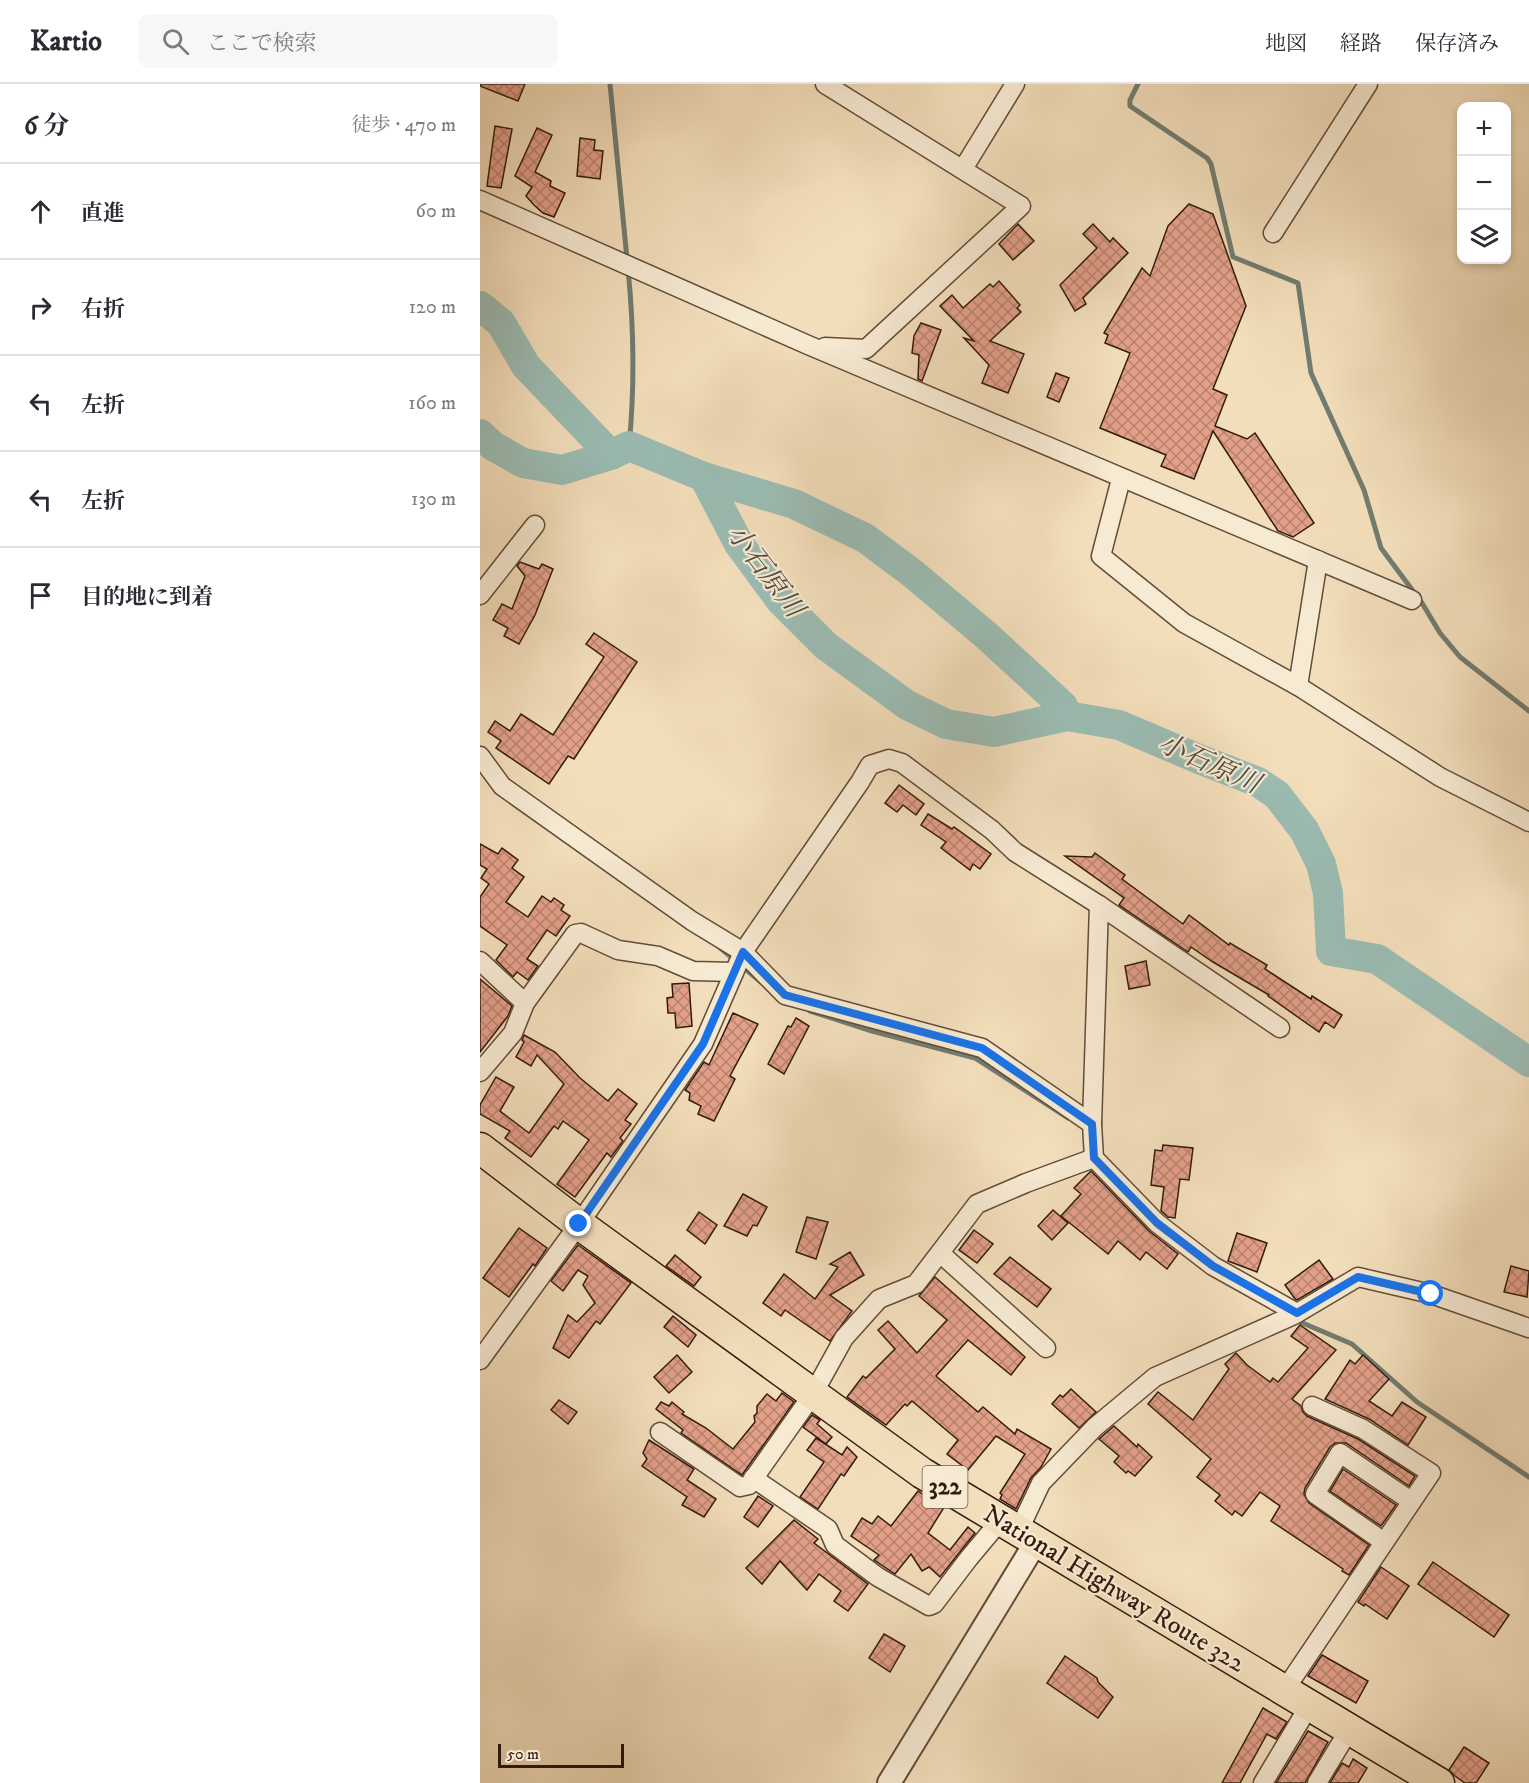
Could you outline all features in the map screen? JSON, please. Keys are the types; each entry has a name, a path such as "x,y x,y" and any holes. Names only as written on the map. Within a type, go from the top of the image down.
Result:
{"highway":[{"name":"National Highway Route 322","path":"480,1148 579,1224 922,1473 1439,1783"}],"street":[{"path":"808,345 866,350 1021,206 825,84"},
{"path":"963,169 1015,84"},
{"path":"1274,233 1368,84"},
{"path":"480,200 808,345 1412,600"},
{"path":"1121,479 1101,556 1184,623 1298,686 1440,777 1529,822"},
{"path":"480,595 535,525"},
{"path":"1298,686 1318,560"},
{"path":"480,756 502,786 692,921 739,962 785,995 982,1048 1092,1124"},
{"path":"480,1360 579,1224 703,1044 739,962 870,765 890,759 902,763 992,830 1015,852 1099,905 1280,1028"},
{"path":"1099,905 1091,1159 1157,1223 1213,1266 1297,1313"},
{"path":"480,1072 513,1033 525,1003 574,934 581,933 618,950 658,956 693,970 739,962"},
{"path":"480,961 525,1003"},
{"path":"660,1432 740,1487 749,1485 813,1394 844,1338 879,1299 916,1284 977,1204 1091,1159"},
{"path":"940,1253 1046,1348"},
{"path":"889,1783 1041,1483 1095,1427 1155,1377 1297,1313 1358,1277 1431,1294 1529,1328"},
{"path":"1284,1691 1431,1473 1363,1429 1311,1406"},
{"path":"1384,1542 1315,1494 1341,1454 1411,1501"},
{"path":"753,1478 828,1529 835,1545 878,1577 929,1606 1018,1531"},
{"path":"1263,1783 1309,1706"},
{"path":"1317,1783 1349,1730"}],"building":[{"path":"480,84 525,84 518,101 480,86"},
{"path":"495,126 512,129 501,188 487,186"},
{"path":"537,128 552,135 535,172 551,181 550,186 565,193 554,217 543,213 534,205 526,196 532,187 515,176"},
{"path":"580,138 595,140 594,150 603,151 600,179 577,176"},
{"path":"1189,204 1213,214 1246,306 1213,389 1227,395 1215,426 1247,439 1255,433 1314,523 1293,537 1278,531 1213,431 1194,479 1161,466 1166,455 1100,428 1130,353 1105,343 1108,335 1104,333 1142,268 1150,276 1168,226"},
{"path":"1018,224 1034,241 1013,260 999,244"},
{"path":"1093,224 1110,242 1113,238 1128,253 1083,298 1086,304 1075,311 1060,285 1097,248 1083,234"},
{"path":"999,281 1020,305 1017,308 1021,312 990,341 1024,354 1008,393 982,383 989,365 964,338 974,341 940,306 952,295 963,308 990,284 993,287"},
{"path":"921,323 941,330 922,381 918,379 919,355 912,353 914,336"},
{"path":"1056,373 1069,378 1059,402 1047,397"},
{"path":"520,562 539,569 542,564 553,569 535,615 519,644 504,636 508,628 493,620 502,604 512,609 525,576 517,566"},
{"path":"594,633 637,662 574,759 568,756 549,784 496,748 501,741 488,732 495,721 510,731 521,714 553,735 604,657 586,644"},
{"path":"899,785 924,804 916,815 903,805 897,812 885,803"},
{"path":"928,814 952,829 954,827 991,854 980,869 973,864 970,870 941,848 946,842 921,825"},
{"path":"480,844 498,854 502,848 518,860 512,868 524,877 506,902 528,917 542,896 551,902 554,898 564,905 561,910 570,916 556,936 547,930 527,959 538,966 528,980 517,972 513,977 496,960 507,945 480,926 480,897 489,884 481,878 487,869 480,865"},
{"path":"1095,853 1125,875 1122,879 1183,924 1189,915 1229,945 1230,943 1267,965 1265,969 1311,999 1312,996 1342,1015 1334,1028 1325,1022 1319,1032 1269,995 1191,947 1188,952 1119,905 1124,898 1065,856 1092,857"},
{"path":"1146,961 1150,985 1129,989 1125,966"},
{"path":"480,979 512,1006 508,1016 480,1052"},
{"path":"689,983 692,1026 676,1028 675,1013 668,1013 667,998 673,997 672,984"},
{"path":"733,1013 758,1024 730,1076 735,1079 714,1121 698,1114 701,1106 689,1100 690,1093 685,1090 704,1062 709,1065"},
{"path":"796,1018 809,1026 784,1074 768,1064 788,1026 791,1027"},
{"path":"524,1035 555,1052 580,1078 608,1101 618,1089 637,1104 625,1120 631,1124 620,1138 623,1141 611,1157 607,1153 575,1197 557,1184 589,1140 563,1121 558,1129 554,1126 531,1157 505,1138 510,1131 480,1114 480,1105 496,1077 514,1087 500,1111 529,1133 564,1084 537,1055 531,1066 516,1057 524,1042 522,1040"},
{"path":"1163,1145 1193,1148 1189,1180 1180,1179 1175,1218 1168,1217 1161,1211 1164,1187 1151,1185 1155,1150 1162,1151"},
{"path":"1091,1171 1149,1231 1178,1254 1167,1269 1146,1252 1140,1260 1118,1241 1108,1254 1061,1216 1081,1194 1074,1188"},
{"path":"743,1194 767,1207 757,1226 753,1225 747,1236 724,1226"},
{"path":"1053,1210 1068,1223 1052,1240 1038,1226"},
{"path":"699,1212 717,1225 705,1244 687,1230"},
{"path":"807,1217 828,1222 816,1259 796,1252"},
{"path":"519,1228 547,1248 509,1297 483,1278"},
{"path":"974,1230 993,1244 977,1263 959,1250"},
{"path":"1237,1233 1267,1243 1257,1272 1228,1261"},
{"path":"578,1245 631,1283 600,1324 596,1321 569,1358 553,1348 568,1315 577,1322 595,1303 583,1285 588,1276 578,1270 563,1291 551,1281"},
{"path":"850,1252 864,1275 830,1295 852,1311 830,1341 785,1310 781,1316 763,1303 784,1274 815,1299 838,1267 830,1264"},
{"path":"675,1255 701,1277 694,1286 666,1266"},
{"path":"1010,1257 1051,1289 1037,1307 994,1274"},
{"path":"1319,1260 1333,1279 1297,1300 1295,1299 1285,1285"},
{"path":"1511,1266 1529,1271 1527,1297 1504,1292"},
{"path":"935,1277 1025,1357 1011,1375 968,1340 936,1376 978,1412 983,1407 1015,1434 1017,1429 1051,1449 1041,1467 1031,1478 1016,1509 1000,1499 1002,1495 1000,1493 1025,1454 996,1436 968,1470 947,1454 958,1440 912,1401 907,1406 905,1404 886,1425 847,1397 863,1376 866,1378 895,1349 878,1330 888,1321 917,1353 947,1320 919,1296"},
{"path":"673,1316 696,1335 688,1347 664,1327"},
{"path":"1300,1325 1336,1350 1292,1399 1301,1406 1307,1416 1358,1439 1415,1476 1409,1486 1346,1443 1335,1443 1330,1447 1305,1488 1304,1494 1309,1503 1369,1545 1349,1575 1271,1521 1280,1506 1260,1492 1242,1516 1235,1511 1232,1515 1215,1501 1220,1495 1197,1477 1211,1459 1148,1404 1158,1392 1193,1420 1229,1369 1225,1364 1236,1353 1247,1365 1270,1382 1273,1378 1278,1382 1308,1348 1291,1336"},
{"path":"677,1355 692,1372 669,1393 654,1377"},
{"path":"1363,1355 1389,1379 1369,1401 1392,1416 1402,1402 1426,1417 1408,1445 1369,1419 1325,1399 1350,1360 1355,1364"},
{"path":"1071,1389 1096,1412 1079,1428 1052,1404 1060,1395 1063,1397"},
{"path":"782,1393 794,1402 742,1475 681,1433 683,1430 656,1409 661,1402 669,1406 672,1402 684,1412 682,1414 706,1428 733,1449 755,1422 757,1406 767,1394 776,1401"},
{"path":"559,1400 577,1412 568,1424 551,1410"},
{"path":"812,1415 820,1420 817,1424 832,1437 826,1444 803,1427"},
{"path":"1114,1426 1152,1457 1135,1476 1128,1471 1126,1473 1114,1462 1119,1456 1099,1439"},
{"path":"816,1438 842,1455 847,1447 857,1457 844,1476 841,1474 818,1509 800,1497 824,1462 807,1450"},
{"path":"649,1440 694,1469 687,1480 716,1499 704,1517 682,1505 687,1497 642,1466 647,1459 643,1453"},
{"path":"1343,1469 1396,1505 1381,1526 1330,1491"},
{"path":"918,1491 943,1509 928,1533 950,1550 968,1527 975,1533 940,1577 929,1567 922,1571 911,1554 895,1574 874,1560 879,1555 851,1536 862,1518 872,1524 878,1516 891,1526"},
{"path":"758,1496 773,1506 758,1527 744,1517"},
{"path":"794,1520 818,1539 814,1543 868,1584 848,1611 834,1601 841,1591 819,1574 807,1590 780,1561 762,1584 746,1568"},
{"path":"1433,1562 1509,1615 1494,1637 1418,1584"},
{"path":"1381,1567 1409,1586 1387,1619 1365,1604 1364,1606 1358,1602"},
{"path":"884,1634 905,1646 890,1672 869,1658"},
{"path":"1322,1655 1368,1681 1356,1703 1308,1676"},
{"path":"1065,1656 1097,1678 1098,1682 1113,1697 1098,1718 1047,1683"},
{"path":"1263,1708 1287,1722 1276,1739 1267,1734 1240,1783 1222,1783"},
{"path":"1308,1731 1328,1742 1305,1783 1276,1783"},
{"path":"1464,1747 1489,1763 1476,1783 1465,1783 1449,1770"},
{"path":"1353,1759 1367,1768 1358,1783 1330,1783 1342,1763 1349,1767"}],"waterway":[{"path":"610,84 627,259"},
{"path":"1138,84 1130,100 1130,106 1207,158 1211,164 1233,257 1298,283 1311,373 1364,490 1381,548 1422,603 1440,633 1460,657 1529,711"},
{"path":"628,269 633,358 629,446"},
{"name":"小石原川","path":"480,306 501,323 526,366 611,455"},
{"name":"小石原川","path":"480,434 493,446 523,463 562,470 611,455 629,446 704,477 794,504 865,538 912,573 987,636 1063,706 1067,716"},
{"name":"小石原川","path":"704,477 739,544 781,601 826,646 907,705 946,724 994,732 1067,716 1119,725 1258,782 1277,795 1304,830 1321,864 1328,893 1331,951 1377,959 1529,1062"},
{"path":"718,946 762,983"},
{"path":"810,1011 872,1031 975,1058 1068,1118"},
{"path":"1298,1321 1352,1344 1417,1402 1529,1477"}],"route":[{"path":"579,1224 703,1044 743,952 785,995 982,1048 1092,1124 1094,1158 1157,1223 1213,1266 1297,1313 1358,1277 1431,1294"}]}
